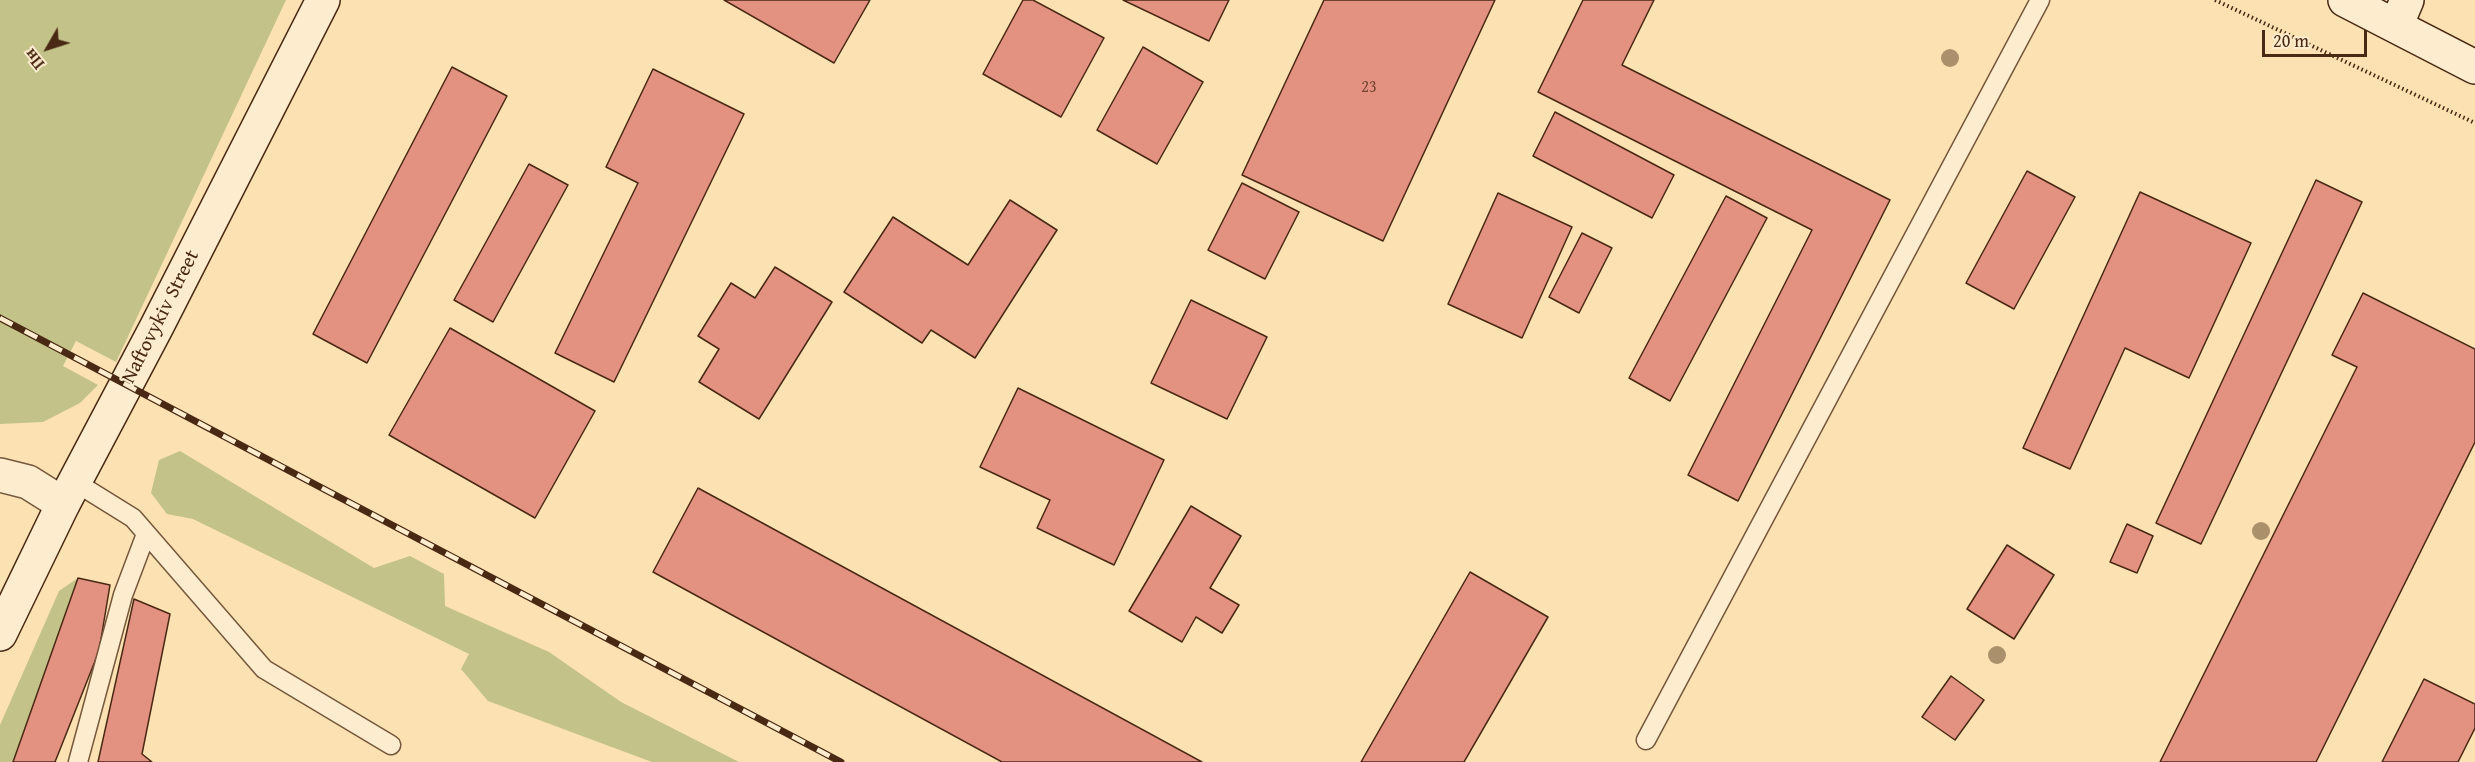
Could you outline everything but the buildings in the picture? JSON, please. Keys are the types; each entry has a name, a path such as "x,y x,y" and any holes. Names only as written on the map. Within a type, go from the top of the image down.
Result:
{"street":[{"path":"2345,0 2402,13 2475,67"},
{"name":"Naftovykiv Street","path":"0,634 69,493 323,1"},
{"path":"0,475 69,493"}],"lane":[{"path":"1646,740 2040,0"},
{"path":"69,493 132,518 264,669 391,745"},
{"path":"78,762 123,595 146,534"}],"path":[{"path":"2215,0 2475,123"}],"green space":[{"path":"0,0 286,0 116,362 76,341 63,366 98,385 80,403 43,422 0,424"},
{"path":"180,451 374,568 410,556 444,574 445,606 549,652 621,702 739,762 652,762 488,701 461,669 469,654 193,519 167,514 151,493 159,460"},
{"path":"78,578 13,762 0,762 0,725 59,591"}],"railway":[{"path":"0,318 841,762"}]}
